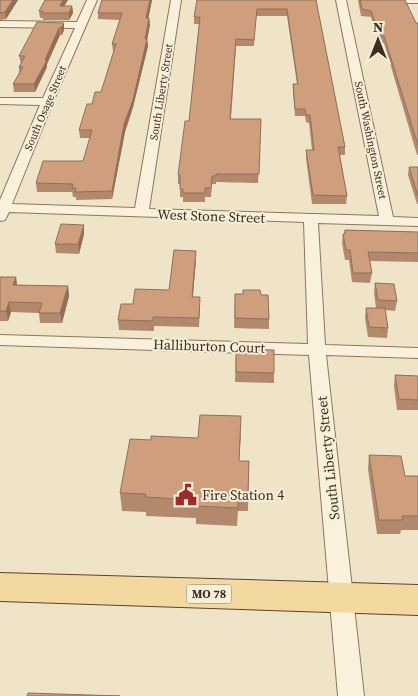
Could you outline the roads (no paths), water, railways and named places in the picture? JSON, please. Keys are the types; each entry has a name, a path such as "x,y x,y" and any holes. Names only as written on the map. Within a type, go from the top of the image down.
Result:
{"main road":[{"name":"MO 78","path":"0,587 418,600"}],"street":[{"name":"South Osage Street","path":"2,213 6,184 46,102 92,0"},
{"name":"South Liberty Street","path":"141,214 176,0"},
{"name":"South Washington Street","path":"342,0 388,221"},
{"path":"390,0 418,0"},
{"path":"0,24 81,25"},
{"path":"0,101 46,102"},
{"name":"West Stone Street","path":"2,213 141,214 418,222"},
{"name":"South Liberty Street","path":"311,220 317,350 351,696"},
{"name":"Halliburton Court","path":"0,340 418,353"}],"place":[{"name":"Fire Station 4","path":"186,495"}]}
